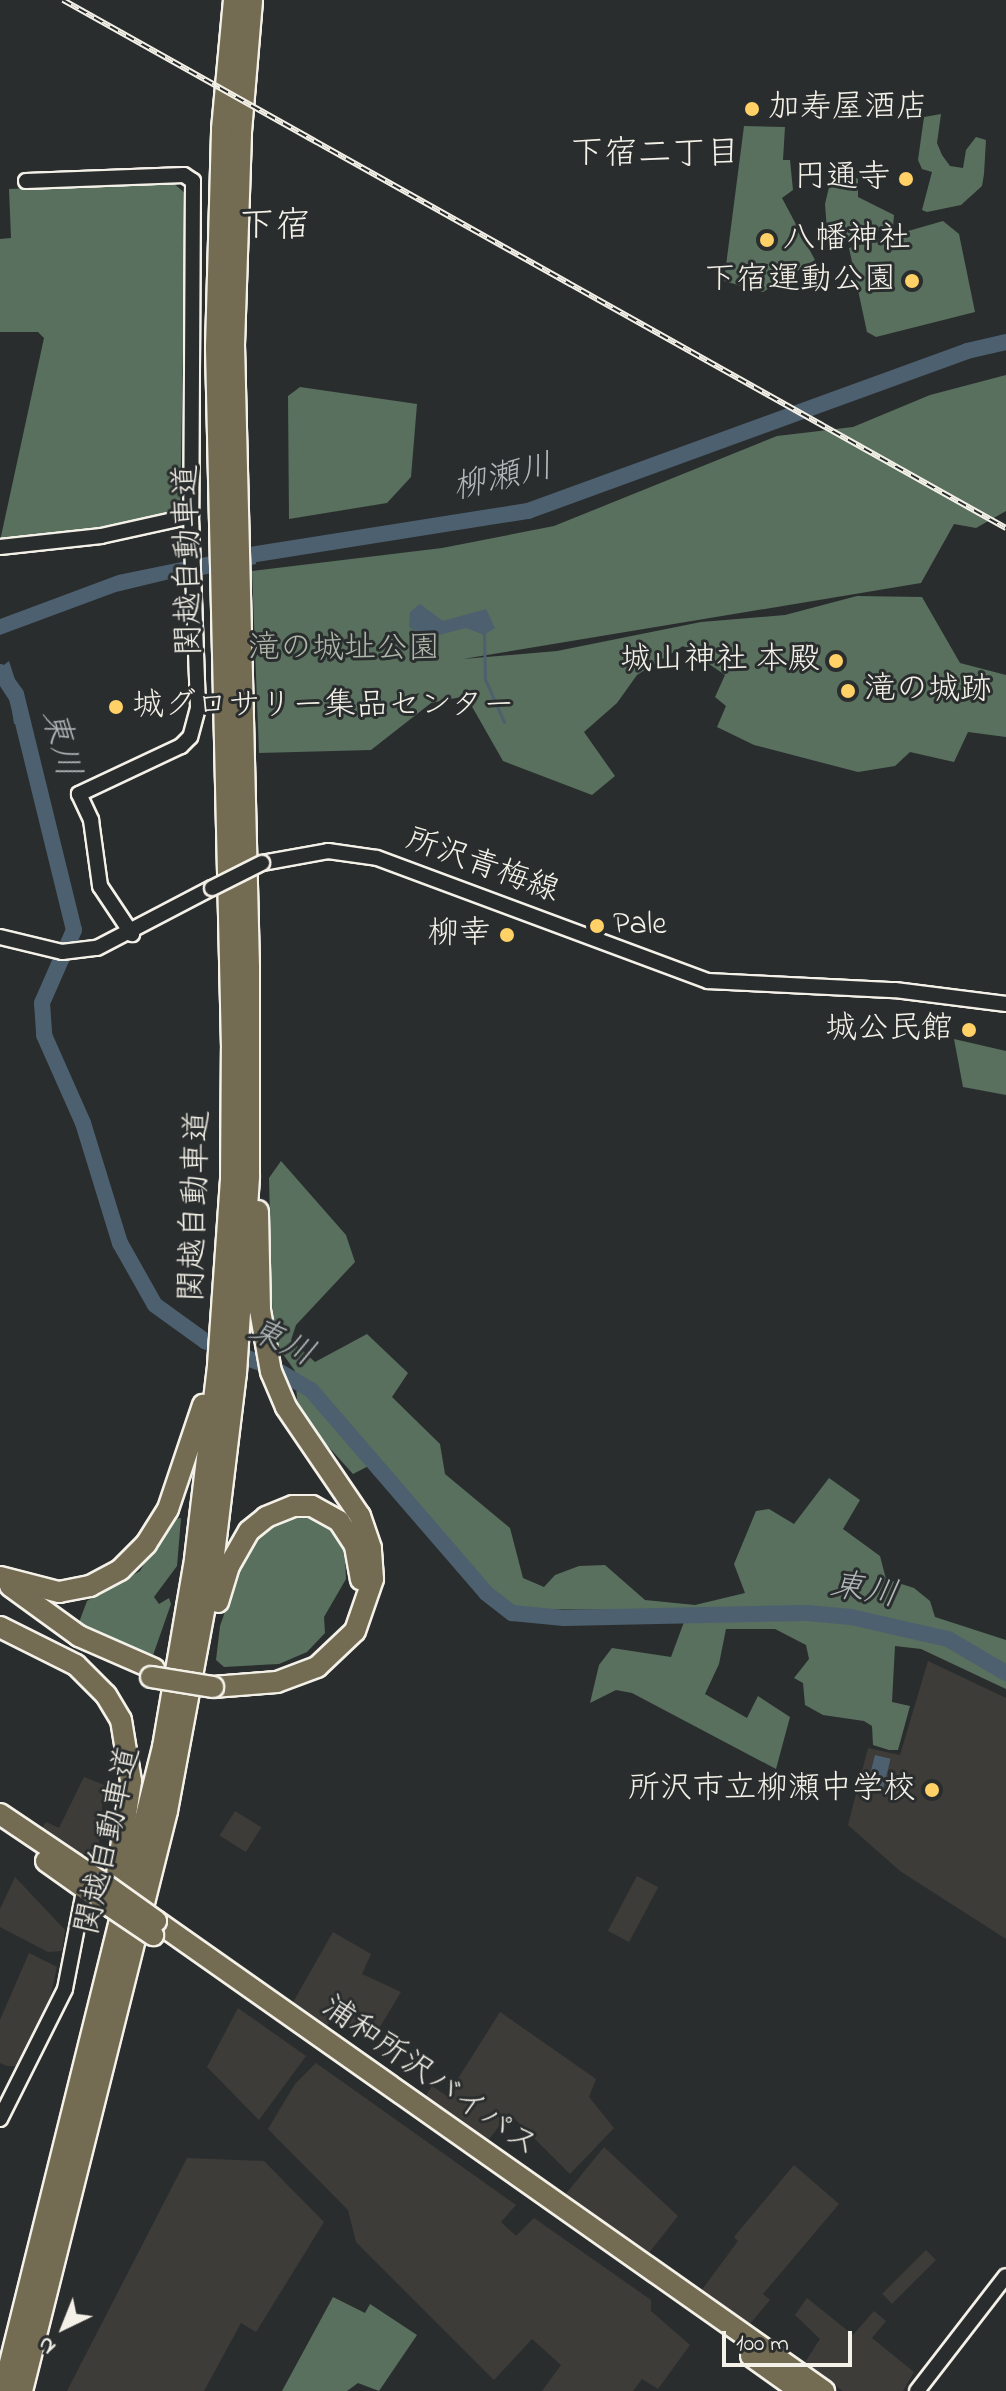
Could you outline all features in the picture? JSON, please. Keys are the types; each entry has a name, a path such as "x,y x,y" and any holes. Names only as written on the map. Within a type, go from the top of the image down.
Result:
{"highway":[{"name":"関越自動車道","path":"226,1326 249,1079 217,250 234,0"},
{"name":"関越自動車道","path":"226,469 235,250 252,0"},
{"name":"関越自動車道","path":"226,1326 231,1180 230,619"},
{"path":"0,1625 153,1673 214,1682 277,1682 317,1667 348,1641 371,1593 371,1548 360,1516 277,1389 263,1337 249,1079"},
{"path":"0,1578 38,1590 69,1591 110,1577 138,1553 181,1481 222,1367 226,1326"},
{"name":"関越自動車道","path":"22,2391 167,1811 213,1563 222,1367"},
{"name":"関越自動車道","path":"3,2391 77,2105 163,1747 197,1544 222,1367"},
{"path":"167,1811 235,1553 258,1523 283,1508 312,1506 331,1514 351,1536 360,1568 357,1597 339,1634 313,1656 282,1670 214,1682"},
{"path":"0,1578 79,1636 153,1673"},
{"path":"0,1625 51,1649 97,1683 114,1706 129,1747 126,1829 77,2105"},
{"name":"浦和所沢バイパス","path":"0,1814 94,1886 824,2391"},
{"name":"浦和所沢バイパス","path":"0,1828 94,1886"},
{"name":"浦和所沢バイパス","path":"154,1928 800,2391"}],"street":[{"path":"26,181 184,175 193,181 191,516 198,708 190,737 79,794 93,826 100,886 132,934"},
{"path":"0,547 101,536 191,516"},
{"name":"所沢青梅線","path":"0,937 49,950 84,951 132,934 262,863 328,851 377,858 708,981 895,990 1006,1004"},
{"path":"0,2119 65,1989 94,1886"},
{"path":"917,2391 1006,2276"}],"shaded area":[{"name":"所沢市立柳瀬中学校","path":"928,1661 1006,1698 1006,1939 900,1871 848,1825 868,1748 900,1755"},
{"path":"84,1777 104,1785 97,1866 42,1828 46,1822 59,1828"},
{"path":"235,1811 261,1827 246,1852 220,1836"},
{"path":"637,1876 658,1887 629,1942 608,1931"},
{"path":"15,1877 65,1930 62,1951 48,1952 0,1927 0,1909"},
{"path":"333,1932 371,1954 362,1974 401,1992 374,2037 333,2015 326,2028 292,2004"},
{"path":"29,1953 57,1967 50,1998 31,2039 17,2066 7,2066 0,2063 0,2020"},
{"path":"238,2008 306,2056 259,2120 207,2067"},
{"path":"500,2012 596,2079 589,2097 614,2128 570,2174 509,2113 487,2142 425,2097 432,2086 447,2096"},
{"path":"316,2063 516,2205 501,2222 516,2236 534,2218 651,2300 651,2311 690,2345 658,2389 642,2379 633,2391 542,2391 561,2365 532,2339 494,2380 356,2242 348,2210 268,2129 295,2084"},
{"path":"604,2147 678,2216 648,2254 565,2195"},
{"path":"187,2158 264,2161 324,2222 256,2332 241,2323 204,2391 67,2391"},
{"path":"794,2165 839,2204 763,2294 770,2300 749,2325 701,2291 738,2241 734,2237"},
{"path":"926,2250 936,2260 892,2304 882,2294"},
{"path":"807,2298 853,2335 874,2311 886,2321 872,2338 914,2372 903,2391 843,2391 804,2364 820,2339 795,2315"}],"green space":[{"path":"941,114 937,143 942,155 950,166 963,168 966,150 976,137 986,140 984,174 982,186 961,205 927,212 922,210 932,172 922,169 918,160 924,117"},
{"path":"744,126 785,127 783,160 790,160 793,190 782,198 815,260 763,292 724,281"},
{"path":"834,166 858,179 858,197 894,215 893,227 828,243 825,204"},
{"path":"172,182 186,194 180,512 100,529 0,541 44,338 38,332 0,332 0,239 11,238 9,189"},
{"name":"下宿運動公園","path":"943,221 959,234 975,312 876,337 867,332 849,248"},
{"name":"滝の城址公園","path":"1006,375 1006,511 976,528 954,524 921,583 463,659 557,651 701,622 785,615 857,596 922,597 960,663 1006,675 1006,737 968,732 954,762 910,752 895,766 858,772 754,745 717,727 726,706 715,697 725,675 683,646 637,675 617,703 584,732 615,776 592,795 503,761 466,696 431,703 371,750 259,753 252,571 442,548 554,526 777,436 853,427 930,395"},
{"path":"300,387 417,404 411,477 387,503 289,519 288,396"},
{"path":"954,1039 1006,1051 1006,1095 963,1087"},
{"path":"281,1161 346,1235 355,1262 296,1325 291,1340 315,1362 367,1334 408,1373 392,1397 440,1444 445,1474 510,1528 523,1578 544,1587 555,1575 579,1566 605,1565 645,1600 695,1605 745,1593 734,1564 756,1511 769,1509 794,1524 829,1478 860,1500 843,1529 880,1556 886,1579 914,1588 930,1601 935,1617 1006,1640 1006,1689 921,1649 895,1646 892,1702 910,1706 898,1750 889,1750 873,1745 872,1726 864,1721 823,1715 805,1705 803,1683 794,1678 809,1659 806,1645 775,1629 726,1629 719,1664 705,1694 747,1718 758,1696 790,1717 776,1769 632,1693 616,1690 590,1703 599,1665 612,1648 671,1657 684,1622 643,1610 513,1609 492,1593 380,1460 353,1474 298,1413 295,1371 273,1340 269,1178"},
{"path":"310,1513 323,1518 342,1539 345,1554 346,1579 324,1617 325,1633 307,1652 279,1664 224,1667 216,1660 220,1626 248,1545 274,1521"},
{"path":"181,1518 177,1566 154,1597 159,1604 169,1598 171,1604 152,1658 78,1625 87,1601 140,1571 169,1520"},
{"path":"333,2297 365,2313 370,2304 417,2335 379,2391 358,2383 347,2391 282,2391"}],"water":[{"path":"255,547 256,564 178,580 178,588 176,580 170,579 116,592 0,635 0,619 118,575"},
{"path":"420,604 443,621 486,609 495,628 484,635 466,628 427,638 409,627 410,612"},
{"path":"9,661 28,720 14,724 11,703 0,686 0,668"},
{"path":"875,1755 891,1759 883,1790 867,1786"}],"waterway":[{"name":"柳瀬川","path":"237,557 528,511 967,351 1006,342"},
{"path":"484,635 485,679 504,722"},
{"name":"東川","path":"0,672 16,694 74,930 42,1003 44,1035 83,1123 120,1243 155,1305 205,1341 273,1368 311,1390 486,1593 512,1613 564,1618 807,1613 851,1617 948,1639 1006,1673"}],"railway":[{"path":"63,0 1006,528"}],"place":[{"name":"加寿屋酒店","path":"752,109"},
{"name":"円通寺","path":"906,179"},
{"name":"八幡神社","path":"767,240"},
{"name":"下宿運動公園","path":"912,281"},
{"name":"城山神社 本殿","path":"836,661"},
{"name":"滝の城跡","path":"848,691"},
{"name":"城グロサリー集品センター","path":"116,707"},
{"name":"Pale","path":"597,926"},
{"name":"柳幸","path":"507,935"},
{"name":"城公民館","path":"969,1030"},
{"name":"所沢市立柳瀬中学校","path":"932,1790"}],"district":[{"name":"下宿二丁目","path":"655,156"},
{"name":"下宿","path":"275,228"}]}
